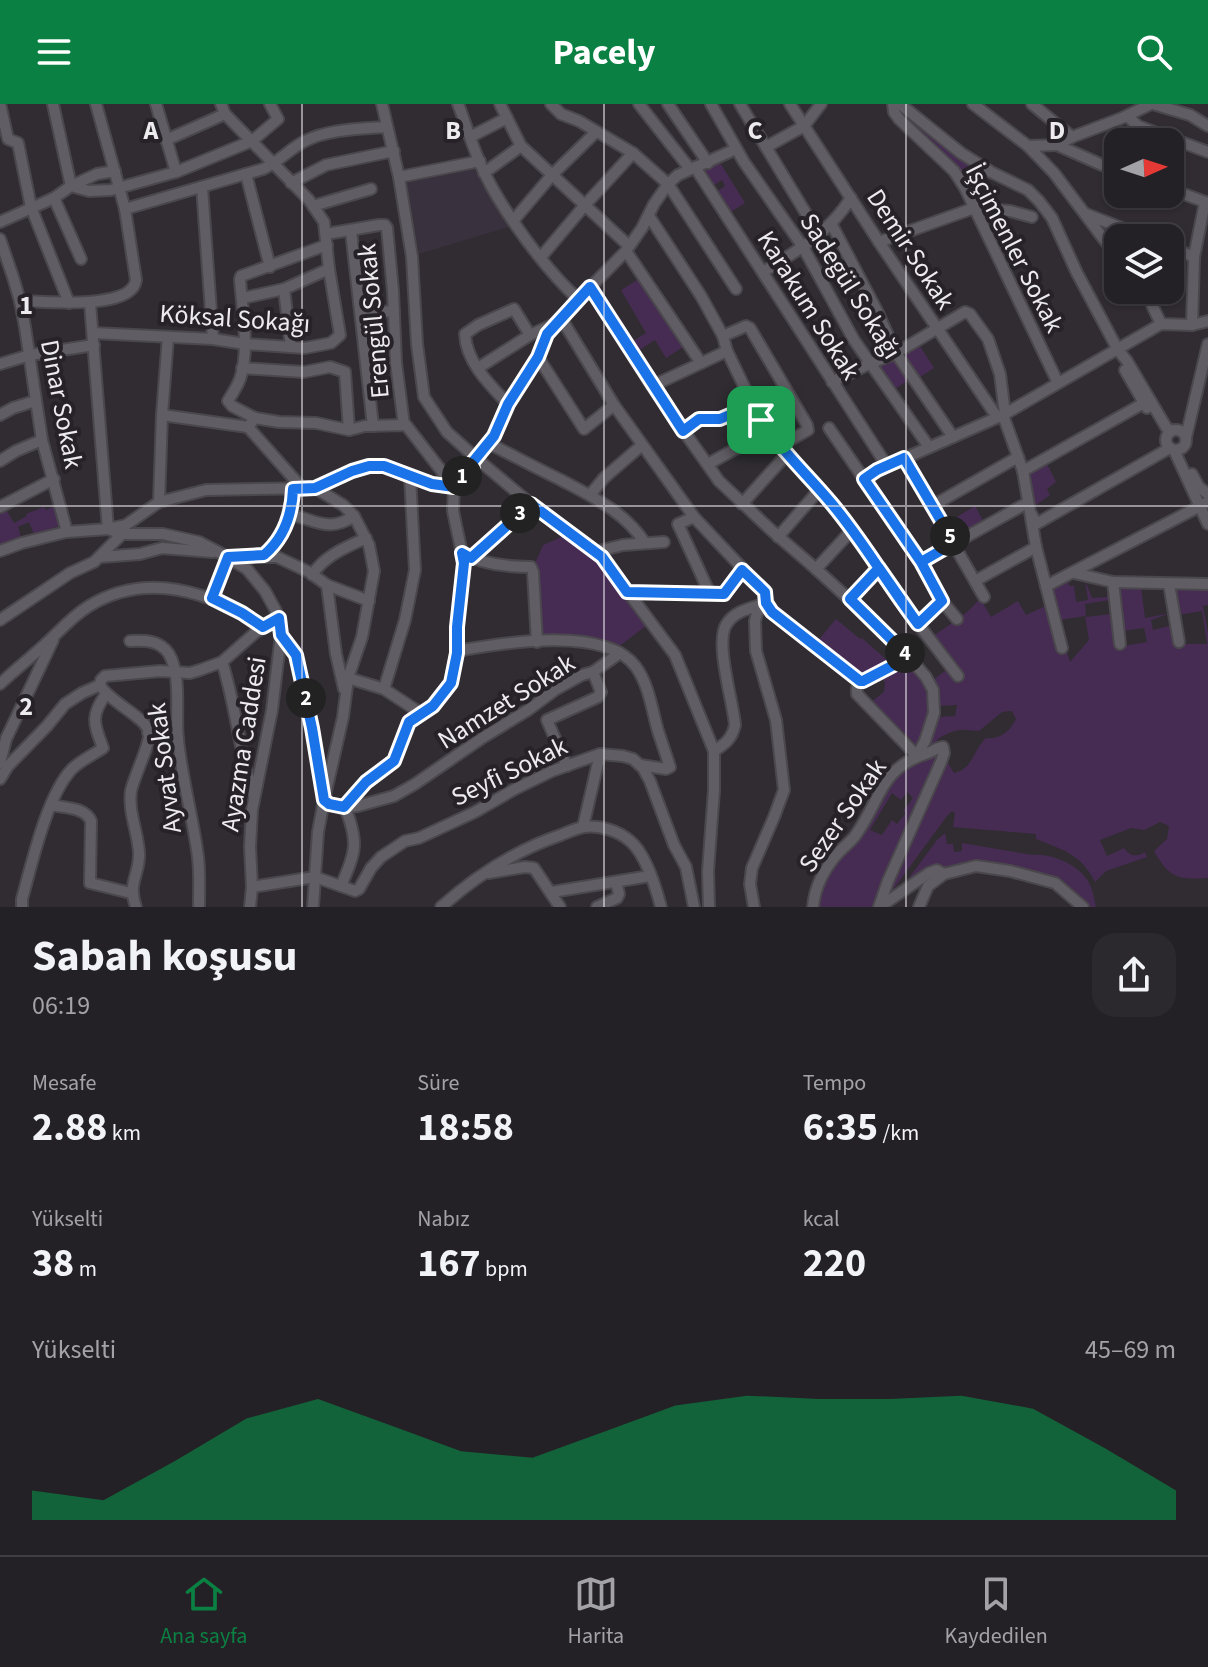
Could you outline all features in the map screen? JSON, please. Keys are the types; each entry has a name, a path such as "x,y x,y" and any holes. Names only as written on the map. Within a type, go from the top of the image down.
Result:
{"street":[{"path":"0,104 8,139 18,143 31,207 69,303"},
{"path":"53,104 71,186"},
{"path":"20,301 90,303 121,296 135,286 125,209 96,104"},
{"path":"156,104 176,172"},
{"path":"71,186 89,191 111,190 176,172 252,141 278,119 270,104"},
{"path":"382,104 394,151 412,257 417,344 424,397 471,464 602,557 675,655 714,751 709,907"},
{"path":"458,104 484,173 513,221 562,285 578,299"},
{"path":"500,104 521,146 628,248 701,363"},
{"path":"551,104 561,114 579,121 633,153 668,184 736,289"},
{"name":"Karakum Sokak","path":"639,104 692,168 763,272 887,466"},
{"path":"668,104 708,163"},
{"name":"Sadegül Sokağı","path":"711,104 736,149 803,247 854,340 929,447"},
{"path":"740,104 819,235"},
{"name":"Demir Sokak","path":"790,104 937,328 1002,415 1023,471 1036,547 1062,648"},
{"path":"766,147 804,126 821,104"},
{"name":"İşçimenler Sokak","path":"893,104 899,119 954,171 965,188 1058,383"},
{"path":"900,104 961,153 1028,190 1039,201 1052,218 1118,350 1175,439 1203,490 1201,503 1189,513 1046,586"},
{"path":"973,104 1028,146 1054,173 1104,238"},
{"path":"984,112 994,104"},
{"path":"1032,104 1072,137"},
{"path":"1057,145 1152,104 1190,110 1208,126"},
{"path":"166,140 223,109"},
{"name":"Köksal Sokağı","path":"93,333 213,339 291,347 318,347 331,343 340,335 324,222 313,206 223,109"},
{"path":"1127,116 1138,126 1208,152"},
{"path":"470,137 507,118"},
{"path":"125,209 273,165 301,143 316,137 386,127"},
{"path":"513,221 552,175 596,132"},
{"path":"1028,146 1057,145 1104,166"},
{"path":"484,173 521,146"},
{"path":"345,807 366,782 394,761 409,722 433,706 451,683 466,555 453,511 454,487 494,436 508,404 538,357 543,341 578,299 628,248 668,184 678,175 736,149"},
{"path":"291,183 326,165 394,151"},
{"path":"541,257 633,153"},
{"path":"399,177 480,161"},
{"path":"0,222 54,198 97,174 115,171"},
{"path":"246,174 270,267"},
{"path":"202,187 213,339"},
{"path":"313,206 371,189"},
{"path":"1184,194 1206,203 1194,257 1192,325"},
{"path":"54,198 81,259"},
{"path":"763,272 832,225 851,198"},
{"path":"879,242 974,208 1010,211 1032,217"},
{"path":"1084,214 1110,224"},
{"path":"649,216 701,296 768,431 831,502 958,676"},
{"name":"Erengül Sokak","path":"243,298 241,276 270,267 351,231 385,225 404,425"},
{"path":"832,225 896,353 953,437"},
{"path":"351,231 373,426"},
{"name":"Dinar Sokak","path":"1,243 20,301 42,440 67,532"},
{"path":"1184,253 1194,257"},
{"path":"264,555 280,536 291,515 297,488 252,422 228,401 238,384 242,368 245,344 243,298 284,289 329,269"},
{"path":"0,283 13,277"},
{"path":"590,287 652,386 719,481 850,599 926,677 933,690 934,701 930,727 917,756"},
{"path":"284,289 291,347"},
{"path":"90,303 108,529 126,525 159,502 206,490 315,488 369,466 384,466 432,484 454,487"},
{"path":"1152,304 1161,324"},
{"path":"508,404 482,376 465,334 514,309 530,335"},
{"path":"362,313 394,311"},
{"path":"832,382 896,353 965,312 970,314 988,339 1000,374 1002,415"},
{"path":"478,368 558,321"},
{"path":"558,321 694,517 765,592 766,603 772,612 860,681"},
{"path":"864,479 1002,415 1161,324 1192,325 1208,321"},
{"path":"723,336 746,326 750,328 808,430 783,450 742,504"},
{"path":"159,502 168,337"},
{"path":"921,562 1028,506 1036,524 1175,439 1190,418 1208,344"},
{"path":"0,364 30,355 94,345"},
{"path":"1118,350 1123,368 1144,403 1175,439 1208,524"},
{"path":"652,386 727,351"},
{"path":"538,357 584,429 614,405"},
{"path":"242,368 304,372 330,367 345,372 349,430"},
{"path":"0,415 35,401"},
{"path":"1023,471 1144,403"},
{"path":"683,431 699,419 720,419 753,405"},
{"path":"162,415 316,423 349,430 404,425 454,487"},
{"path":"829,428 921,562 942,601 957,619"},
{"path":"708,464 768,431"},
{"path":"0,461 42,440"},
{"path":"488,443 590,495 628,521 645,543"},
{"path":"590,495 604,478 642,445"},
{"path":"932,506 1018,457"},
{"path":"904,458 984,597"},
{"path":"384,689 405,620 415,570 410,476"},
{"path":"0,507 54,479"},
{"path":"313,907 318,832 343,717 348,678 362,637 374,571 366,538 354,516 329,495 315,488"},
{"path":"778,537 819,490"},
{"path":"466,555 531,504"},
{"path":"291,515 334,525 354,516"},
{"path":"694,517 678,524 710,594"},
{"name":"Ayazma Caddesi","path":"0,551 67,532 108,529 122,534 178,536 199,542 251,572 265,591 279,618 281,635 272,710 254,796 250,907"},
{"path":"816,569 852,530"},
{"path":"0,620 70,573 100,557 122,534"},
{"path":"312,575 328,556 366,538"},
{"path":"595,552 623,545 664,542"},
{"path":"975,581 1036,547"},
{"path":"100,557 140,554 162,548 277,557 327,585 369,601"},
{"path":"212,598 224,555"},
{"path":"466,555 531,567 537,642"},
{"path":"850,599 879,568"},
{"path":"627,592 724,594 742,570"},
{"path":"1074,573 1113,582 1208,584"},
{"path":"1113,582 1120,644"},
{"path":"1169,584 1179,642"},
{"path":"327,585 345,697"},
{"path":"0,684 69,620 90,605 141,588 172,589 212,598 263,627"},
{"path":"918,624 942,601"},
{"path":"714,751 726,744 735,725 723,651 725,628 743,610 766,603"},
{"path":"754,907 750,884 752,868 784,790 776,720 756,651 755,621 757,613 766,603"},
{"path":"22,907 29,873 58,790 73,768 103,748 94,715 103,690 101,680 105,676 151,671 190,673 222,662 263,627 279,618"},
{"path":"0,763 6,739 56,635"},
{"path":"281,635 296,655 324,800 345,807"},
{"path":"130,641 161,646 170,656 174,671"},
{"path":"457,651 495,645 580,641 620,653 635,666 649,695 670,767 640,765"},
{"name":"Namzet Sokak","path":"345,807 394,796 555,690 593,672 620,653"},
{"path":"860,681 909,657"},
{"path":"222,662 254,796"},
{"name":"Ayvat Sokak","path":"174,671 178,738 198,856 199,907"},
{"path":"567,766 547,720 598,697 601,692 593,672"},
{"path":"348,678 384,689 422,714"},
{"path":"860,681 857,694 917,756"},
{"path":"0,779 8,766 65,704 82,693 103,690 145,724 148,742 131,800 139,854 131,893 136,907"},
{"path":"148,733 178,738"},
{"path":"879,907 944,753 943,747 917,756"},
{"path":"583,827 600,754"},
{"name":"Seyfi Sokak","path":"341,886 355,891 359,889 381,857 405,841 463,818 515,789 567,766 600,754 623,756 640,765"},
{"name":"Sezer Sokak","path":"813,907 820,878 837,854 857,834 884,785 900,767 917,756"},
{"path":"640,765 650,781 686,867 694,907"},
{"path":"51,805 89,816 90,883 131,893"},
{"path":"252,887 315,877 341,886 356,844 345,807"},
{"path":"441,907 474,879 534,844 583,827 613,830 636,846 661,907"},
{"path":"919,907 928,886 944,874 976,866 1055,883 1083,907"},
{"path":"484,874 534,868 560,907"},
{"path":"879,907 929,873 937,870 944,874"},
{"path":"552,892 650,876"},
{"path":"597,907 617,898 616,882"}],"shaded area":[{"path":"897,108 984,173 963,176"},
{"path":"719,161 745,203 729,213 716,192 725,186 722,180 712,186 703,172 703,169"},
{"path":"473,167 512,226 419,254 406,179"},
{"path":"639,279 683,347 666,358 655,340 636,352 630,343 646,333 621,290"},
{"path":"918,343 934,368 917,379 901,356"},
{"path":"894,358 910,379 895,389 880,367"},
{"path":"1046,462 1056,482 1047,489 1050,495 1032,508 1027,473"},
{"path":"57,505 59,526 34,534 29,522 18,527 21,538 0,545 0,510 5,508 14,523 26,514"},
{"path":"975,506 985,524 956,539 947,523"},
{"path":"566,535 601,559 647,625 617,648 583,637 546,637 539,631 536,561 543,545"},
{"path":"1068,580 1069,586 1074,586 1076,602 1088,600 1085,580 1092,598 1107,597 1108,589 1110,600 1085,604 1086,617 1112,614 1124,646 1147,642 1144,628 1122,631 1117,593 1119,587 1141,587 1145,618 1171,613 1151,620 1153,630 1173,625 1183,644 1207,644 1202,611 1178,615 1175,590 1208,588 1208,605 1203,606 1208,633 1208,878 1182,877 1165,867 1154,851 1167,839 1169,826 1160,822 1144,830 1131,828 1100,840 1107,856 1124,848 1134,855 1145,852 1147,857 1106,871 1095,882 1077,859 1036,839 1036,834 953,827 955,813 952,811 886,896 945,758 954,773 960,771 986,738 1004,734 1016,719 1012,711 1002,712 979,731 951,732 924,751 937,717 955,716 957,705 938,706 937,687 933,680 949,668 932,637 964,615 980,598 991,617 1018,601 1026,615 1048,605 1061,654 1067,652 1070,662 1089,640 1085,616 1060,620 1052,589"},
{"path":"836,619 889,662 860,677 816,643"},
{"path":"908,664 923,682 930,703 928,724 916,745 871,702 884,692 882,677"},
{"path":"940,751 876,907 818,907 819,890 827,875 897,774 910,764","holes":["907,792 913,798 897,824 892,820 882,835 870,830 892,793 901,800"]},
{"path":"945,833 947,844 953,844 954,852 962,851 962,843 1046,856 1068,863 1087,880 1096,907 1089,907 1060,881 1048,876 975,863 926,871 903,886"}],"route":[{"path":"761,420 753,405 720,419 699,419 683,431 590,287 552,326 538,357 508,404 494,436 472,463 471,472 465,472 454,487 432,484 384,466 369,466 315,488 293,489 291,515 274,544 264,555 228,557 212,598 263,627 279,618 281,635 296,655 304,686 324,800 344,807 366,782 394,761 409,722 433,706 451,683 457,653 464,563 462,553 471,558 531,504 602,557 627,592 724,594 742,570 765,592 766,603 772,612 860,681 909,657 850,599 879,568 896,595 918,624 942,601 921,562 864,479 904,458 954,543 921,562 942,601 918,624 877,564 831,502 761,420"}]}
